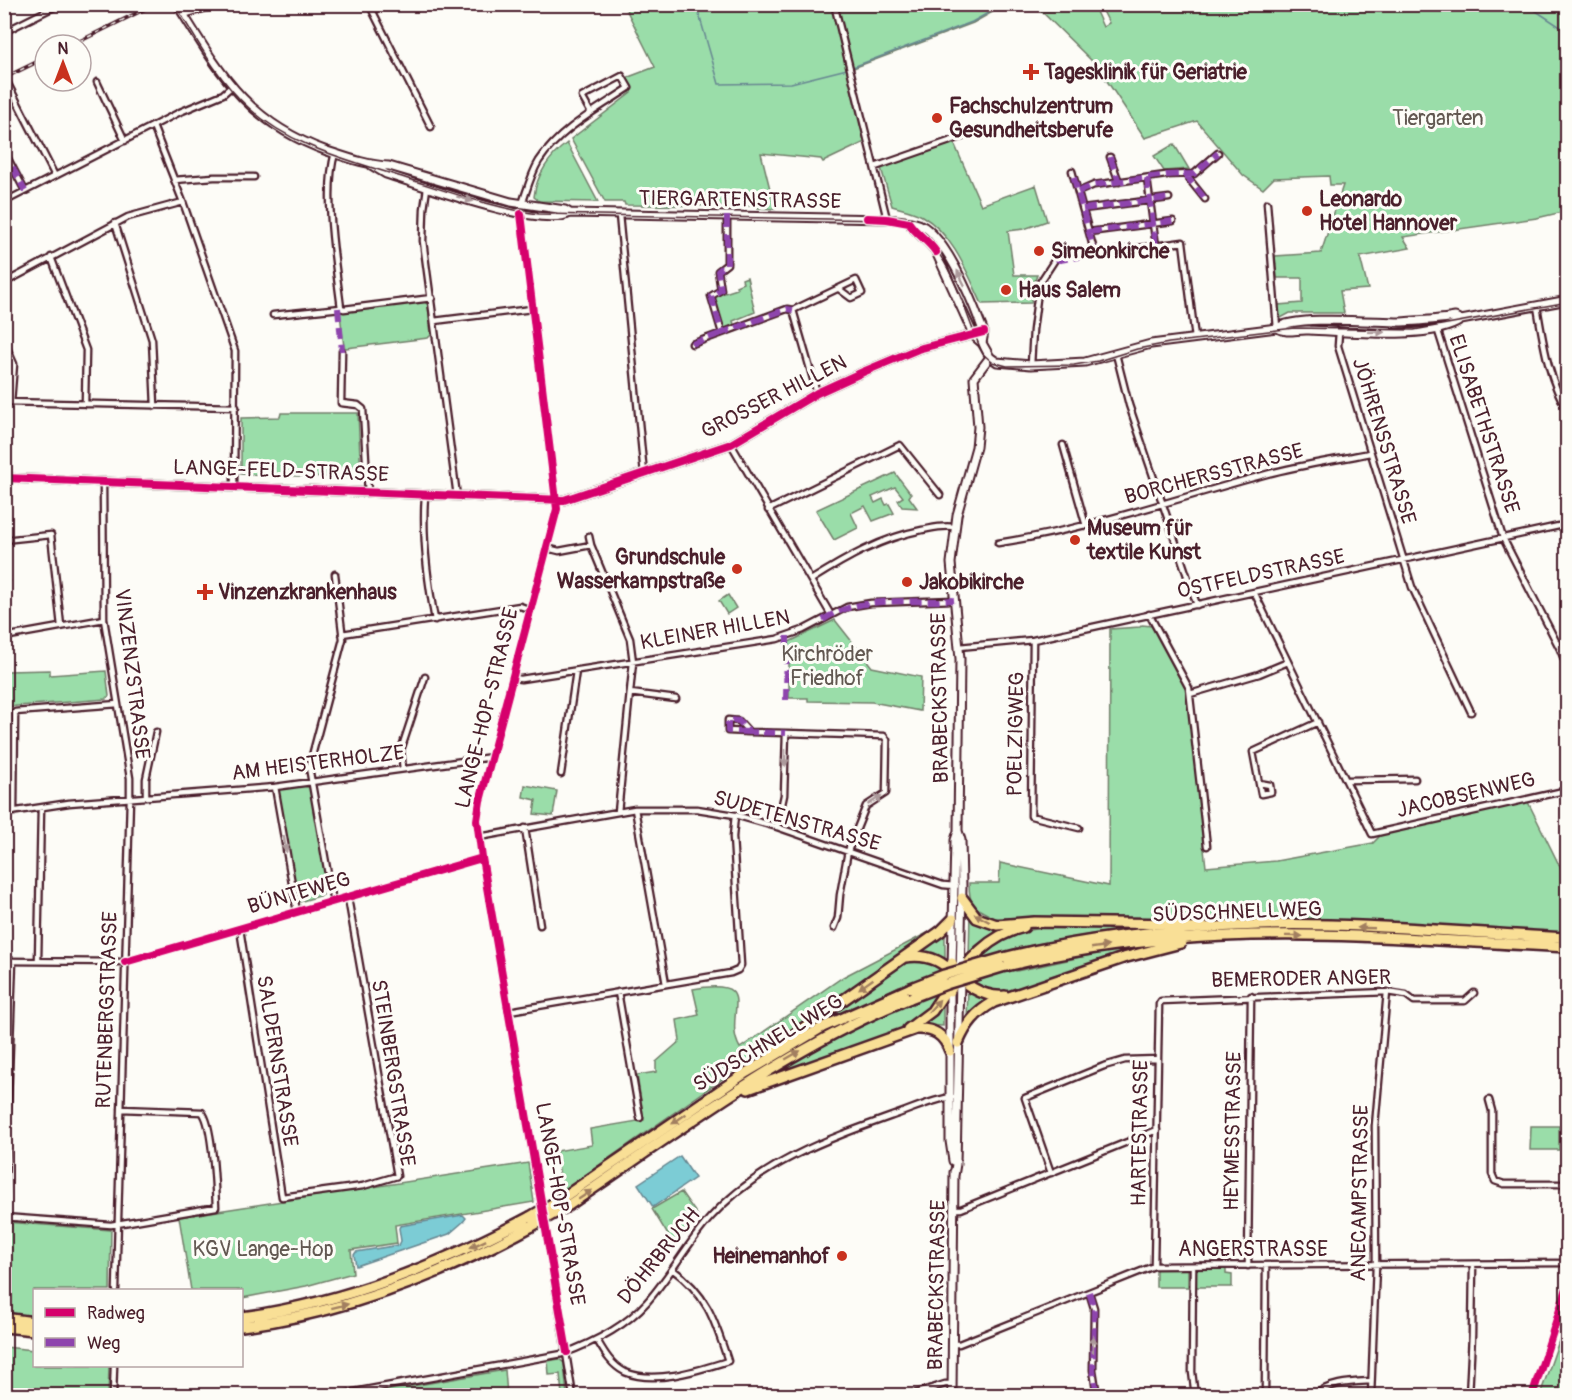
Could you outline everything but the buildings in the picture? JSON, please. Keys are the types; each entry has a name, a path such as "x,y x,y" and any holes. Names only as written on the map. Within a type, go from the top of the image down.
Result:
{"highway":[{"path":"962,898 977,918 997,925 1053,923 1260,925"},
{"path":"744,1074 772,1050 941,931 953,919"},
{"path":"896,1036 932,1011 956,976 982,949 1004,934 1026,927 1053,923"},
{"name":"SÜDSCHNELLWEG","path":"1002,963 1040,949 1105,937 1260,925 1411,934 1568,938"},
{"name":"SÜDSCHNELLWEG","path":"243,1326 319,1311 379,1294 452,1266 564,1203 788,1058 910,993 955,972 1073,951 1179,938 1389,933"},
{"name":"SÜDSCHNELLWEG","path":"1411,934 1568,947"},
{"path":"958,1043 964,1029 976,1014 994,1002 1141,952 1215,937"},
{"path":"905,957 926,956 941,963 981,992 1000,996 1012,995"},
{"name":"SÜDSCHNELLWEG","path":"564,1203 744,1074 822,1027 910,993"},
{"path":"726,1098 772,1079 916,1029 931,1030 944,1038 950,1051"},
{"name":"SÜDSCHNELLWEG","path":"243,1317 315,1303 390,1280 442,1261 531,1221"},
{"path":"4,1318 33,1322"},
{"path":"4,1327 33,1330"}],"main road":[{"name":"TIERGARTENSTRASSE","path":"177,4 231,87 264,118 284,131 334,153 370,165 386,174 428,188 521,214 564,217 570,213"},
{"name":"TIERGARTENSTRASSE","path":"370,165 389,166 522,204 565,210 570,213 887,219 916,223 942,245 972,300 984,332"},
{"path":"521,214 522,204"},
{"path":"909,223 936,252 974,336 982,343 990,357 1002,363 1031,365 1085,362 1151,344 1277,328 1282,324 1300,322 1435,320 1455,317 1461,320"},
{"path":"1277,328 1283,332 1307,330 1392,332 1437,328 1456,324 1461,320 1568,300"},
{"path":"982,343 984,332"},
{"name":"GROSSER HILLEN","path":"557,500 564,500 731,444 817,393 906,353 984,332"},
{"name":"BRABECKSTRASSE","path":"952,1395 954,1097 958,1043 953,919 958,886 955,840 958,831 959,647 951,563 954,527 976,447 978,427 974,378 990,357"},
{"name":"LANGE-FELD-STRASSE","path":"4,478 557,500"},
{"name":"BRABECKSTRASSE","path":"954,1097 950,1051 962,898 958,886"}],"street":[{"path":"4,32 60,4"},
{"path":"183,15 220,4"},
{"path":"369,4 431,127"},
{"path":"834,4 887,219"},
{"path":"4,76 56,176"},
{"path":"522,204 533,173 548,150 591,113 629,88 622,76 582,98 591,113"},
{"path":"97,82 125,141"},
{"path":"4,202 180,112 223,94 231,87"},
{"path":"153,126 183,202 234,351 236,407 234,488"},
{"path":"875,167 967,135"},
{"path":"4,151 25,191"},
{"path":"334,153 331,199 333,241 341,308"},
{"path":"1078,192 1094,185 1194,174 1218,153"},
{"path":"1110,157 1119,182"},
{"path":"1072,171 1095,254 1183,242 1195,338"},
{"path":"1185,174 1205,199"},
{"path":"174,180 254,177"},
{"path":"1148,178 1156,246"},
{"path":"428,188 424,209 423,241 457,496"},
{"path":"1083,209 1169,198"},
{"path":"4,283 128,217 183,202"},
{"path":"1268,203 1277,328"},
{"name":"LANGE-HOP-STRASSE","path":"521,214 557,509 480,801 477,820 478,837 573,1395"},
{"path":"618,214 644,474"},
{"path":"722,333 711,296 721,290 718,271 727,264 727,216"},
{"path":"1089,232 1173,221"},
{"path":"116,223 152,340 155,406"},
{"path":"51,257 86,350 85,404"},
{"path":"1031,365 1039,284 1056,258"},
{"path":"692,344 787,309 793,310 856,280 862,293 851,298 839,289"},
{"path":"273,315 432,298"},
{"path":"1537,306 1551,373 1559,397 1568,411"},
{"path":"434,321 532,309"},
{"path":"793,310 817,393"},
{"name":"ELISABETHSTRASSE","path":"1435,320 1503,538 1568,669"},
{"name":"JÖHRENSSTRASSE","path":"1339,332 1338,346 1412,587 1471,712"},
{"path":"4,340 14,364 12,402"},
{"path":"342,351 341,403 358,405 363,408 368,493"},
{"path":"1116,354 1129,405 1197,604"},
{"path":"4,402 236,407"},
{"path":"731,444 831,615"},
{"path":"1064,445 1086,526"},
{"path":"768,510 900,446 940,495"},
{"name":"BORCHERSSTRASSE","path":"998,543 1086,526 1270,473 1370,453"},
{"name":"VINZENZSTRASSE","path":"103,482 104,619 130,778 130,798"},
{"path":"425,495 424,534 435,620"},
{"name":"OSTFELDSTRASSE","path":"959,647 1033,640 1568,524"},
{"path":"811,580 844,559 877,543 906,534 947,526 954,527"},
{"path":"4,540 51,535 61,626"},
{"path":"589,536 630,639 633,662 618,812"},
{"path":"547,548 559,551 591,545"},
{"path":"4,561 8,631"},
{"path":"333,902 309,767 343,639 335,574"},
{"path":"1254,592 1347,780 1415,779"},
{"name":"KLEINER HILLEN","path":"513,678 521,680 777,639 803,630 838,611 871,603 954,600"},
{"path":"342,634 520,606 531,610"},
{"path":"1149,614 1189,688 1207,846"},
{"path":"4,637 104,619"},
{"name":"POELZIGWEG","path":"1033,640 1031,816 1079,828"},
{"path":"1190,694 1259,674 1288,662"},
{"path":"561,774 576,671"},
{"path":"403,769 401,750 425,677"},
{"path":"630,693 676,699"},
{"path":"14,812 15,712 118,704"},
{"path":"749,732 739,721 728,720 728,731 749,732 786,733 879,735 884,736 887,740 886,793 866,806 848,851 843,872 838,918 834,928"},
{"path":"1259,783 1253,752 1318,722"},
{"path":"146,797 146,778 156,732"},
{"path":"777,827 784,795 786,733"},
{"name":"AM HEISTERHOLZE","path":"4,813 69,803 275,787 492,757"},
{"name":"JACOBSENWEG","path":"1347,780 1372,834 1568,790"},
{"path":"275,787 297,912"},
{"name":"RUTENBERGSTRASSE","path":"116,1289 130,798"},
{"path":"38,961 41,808"},
{"path":"635,809 666,984"},
{"name":"SUDETENSTRASSE","path":"478,837 635,809 697,809 735,815 777,827 943,885 958,886"},
{"path":"509,1011 738,970 741,965 733,837 735,815"},
{"path":"525,828 540,925"},
{"name":"BÜNTEWEG","path":"4,961 125,962 482,858"},
{"name":"STEINBERGSTRASSE","path":"282,1197 363,1186 397,1176 348,898"},
{"name":"SALDERNSTRASSE","path":"240,929 282,1197"},
{"path":"4,1211 13,961"},
{"path":"618,992 640,1118"},
{"name":"BEMERODER ANGER","path":"1161,1001 1387,992 1407,994 1414,1001 1465,1001 1474,993"},
{"name":"ANECAMPSTRASSE","path":"1371,1395 1376,1265 1375,1126 1387,992"},
{"name":"HEYMESSTRASSE","path":"1248,1266 1251,996"},
{"name":"HARTESTRASSE","path":"1154,1266 1159,1004 1161,1001"},
{"path":"1051,1173 1025,1098 1104,1066 1125,1060 1158,1059"},
{"name":"DÖHRBRUCH","path":"332,1395 567,1352 597,1340 625,1322 645,1304 711,1216 746,1185 769,1169 798,1152 954,1097"},
{"path":"1490,1100 1492,1174 1495,1181 1504,1184 1568,1184"},
{"path":"4,1217 111,1225 216,1207 209,1134 206,1117 202,1112 121,1109"},
{"path":"954,1209 961,1209 1157,1130"},
{"name":"ANGERSTRASSE","path":"953,1344 959,1344 1154,1266 1568,1263"},
{"path":"1469,1395 1473,1264"},
{"path":"1193,1266 1192,1372 1195,1395"},
{"path":"1265,1395 1266,1266"},
{"path":"597,1340 608,1358 624,1371 645,1376 688,1372 728,1361 704,1299 692,1285 672,1269"},
{"path":"1089,1292 1094,1308 1093,1370 1097,1395"},
{"path":"113,1395 114,1367"},
{"path":"1314,1395 1321,1389 1341,1384 1371,1381"},
{"path":"908,1395 952,1384"}],"green space":[{"path":"624,5 1005,5 973,23 848,70 865,142 823,162 821,159 761,153 775,209 758,208 758,206 625,205 624,202 605,202 571,139 631,93 626,78 655,67"},
{"name":"Tiergarten","path":"1035,5 1093,5 1103,27 1109,23 1100,5 1567,5 1567,211 1537,218 1403,237 1410,248 1360,257 1368,289 1340,291 1344,313 1290,313 1279,319 1278,305 1302,303 1302,278 1277,278 1275,256 1321,253 1343,185 1330,185 1329,176 1274,178 1263,189 1243,175 1197,121 1145,138 1097,66"},
{"path":"567,143 598,202 539,201 534,197 535,189 545,167"},
{"path":"954,143 981,205 1036,185 1047,221 1024,229 1008,231 1014,275 1037,275 1032,289 1031,303 982,304 958,255 942,233 922,216 892,206 881,168"},
{"path":"1174,144 1189,169 1164,171 1154,156"},
{"path":"747,277 755,312 733,321 735,328 723,328 714,302 715,296 737,289 736,286 743,283 742,279"},
{"path":"425,302 428,305 431,335 428,338 344,347 341,312"},
{"path":"281,413 358,413 361,478 241,474 241,418 280,417"},
{"path":"895,473 911,494 909,497 917,508 902,507 898,500 903,497 895,487 872,497 875,503 883,499 894,513 873,521 865,506 851,513 858,528 834,540 816,510"},
{"path":"728,595 736,608 727,614 719,601"},
{"name":"Kirchröder Friedhof","path":"835,620 872,667 921,677 920,711 872,702 808,701 808,698 789,698 789,642"},
{"path":"1152,626 1186,687 1206,867 1276,861 1373,843 1381,835 1528,802 1567,881 1567,933 1285,918 995,918 978,908 970,897 969,883 999,883 1000,863 1109,886 1110,629"},
{"path":"50,670 50,675 106,671 109,696 106,699 5,707 7,671"},
{"path":"311,785 325,876 320,878 323,895 299,902 277,788"},
{"path":"525,785 557,791 553,816 534,814 536,800 523,797"},
{"path":"970,912 1012,927 969,958"},
{"path":"1156,926 1093,934 1015,948 1017,958 1013,960 1016,971 1140,946 1025,987 1003,993 991,992 970,980 971,966 983,953 996,943 1019,932 1042,928"},
{"path":"945,932 945,961 915,953"},
{"path":"927,933 928,935 562,1191 556,1151 592,1145 590,1129 644,1120 637,1075 656,1072 656,1062 680,1041 677,1020 699,1015 693,989 715,987 728,989 734,994 736,1002 735,1036 740,1048 843,977"},
{"path":"910,960 936,963 940,966 943,975 941,993 921,1016 894,1033 879,1039 765,1077 816,1048 908,1004 899,986 792,1040"},
{"path":"968,986 995,999 967,1020"},
{"path":"943,1001 943,1026 920,1025"},
{"path":"1531,1126 1559,1126 1559,1150 1530,1150"},
{"name":"KGV Lange-Hop","path":"528,1163 534,1202 395,1225 397,1243 351,1250 353,1273 306,1286 243,1298 243,1289 191,1289 179,1217"},
{"path":"681,1192 698,1216 674,1245 652,1209"},
{"path":"5,1222 111,1230 110,1289 33,1289 33,1317 4,1313"},
{"path":"1196,1268 1226,1269 1226,1274 1232,1275 1232,1287 1196,1287"},
{"path":"1156,1269 1188,1269 1188,1287 1156,1287"},
{"path":"1567,1318 1567,1395 1540,1395"},
{"path":"4,1347 33,1350 33,1367 109,1367 108,1395 5,1395"},
{"path":"559,1359 564,1363 567,1395 562,1395 560,1374 549,1375 548,1361"},
{"path":"505,1370 507,1395 360,1395"}],"water":[{"path":"680,1156 695,1178 653,1207 638,1184"},
{"path":"463,1215 466,1218 449,1234 356,1266 354,1255 356,1252 399,1245 400,1226"}],"waterway":[{"path":"696,4 719,84 791,83 847,69"},
{"path":"853,67 972,22 1004,4"},
{"path":"1522,4 1568,32"}],"tram line":[{"path":"175,4 208,59 227,85 249,108 284,133 322,151 362,165 470,198 504,208 539,214 887,220 908,226 925,237 950,272 983,354 992,362 1007,366 1074,365 1169,343 1294,328 1414,330 1568,302"}],"railway":[{"path":"93,35 155,4"},
{"path":"4,78 33,64"}],"marked path":[{"path":"4,151 25,191"},
{"path":"1078,192 1094,185 1166,175 1194,174 1218,153"},
{"path":"1110,157 1119,182"},
{"path":"1056,258 1060,260 1095,254 1072,171"},
{"path":"1185,174 1205,199"},
{"path":"1147,178 1156,246"},
{"path":"1083,209 1169,198"},
{"path":"727,216 727,264 718,271 721,290 711,296 722,333 787,309 793,310"},
{"path":"1089,232 1173,221"},
{"path":"338,308 342,351"},
{"path":"692,344 722,333"},
{"path":"4,561 8,631"},
{"path":"823,620 853,606 870,603 954,600"},
{"path":"786,700 787,636"},
{"path":"749,732 728,731 728,720 739,721 749,732 786,733"},
{"path":"1089,1292 1094,1308 1093,1370 1097,1396"}],"cycle path":[{"path":"521,214 557,509 480,801 477,820 567,1352"},
{"path":"867,218 909,223 936,252"},
{"path":"4,478 564,500 731,444 817,393 863,372 918,349 984,332"},
{"path":"125,962 482,858"},
{"path":"1532,1396 1568,1285"}],"place":[{"name":"Tagesklinik für Geriatrie","path":"1031,72"},
{"name":"Fachschulzentrum Gesundheitsberufe","path":"937,118"},
{"name":"Leonardo Hotel Hannover","path":"1307,211"},
{"name":"Simeonkirche","path":"1039,251"},
{"name":"Haus Salem","path":"1006,290"},
{"name":"Museum für textile Kunst","path":"1075,540"},
{"name":"Grundschule Wasserkampstraße","path":"737,569"},
{"name":"Jakobikirche","path":"907,582"},
{"name":"Vinzenzkrankenhaus","path":"205,592"},
{"name":"Heinemanhof","path":"842,1256"}]}
